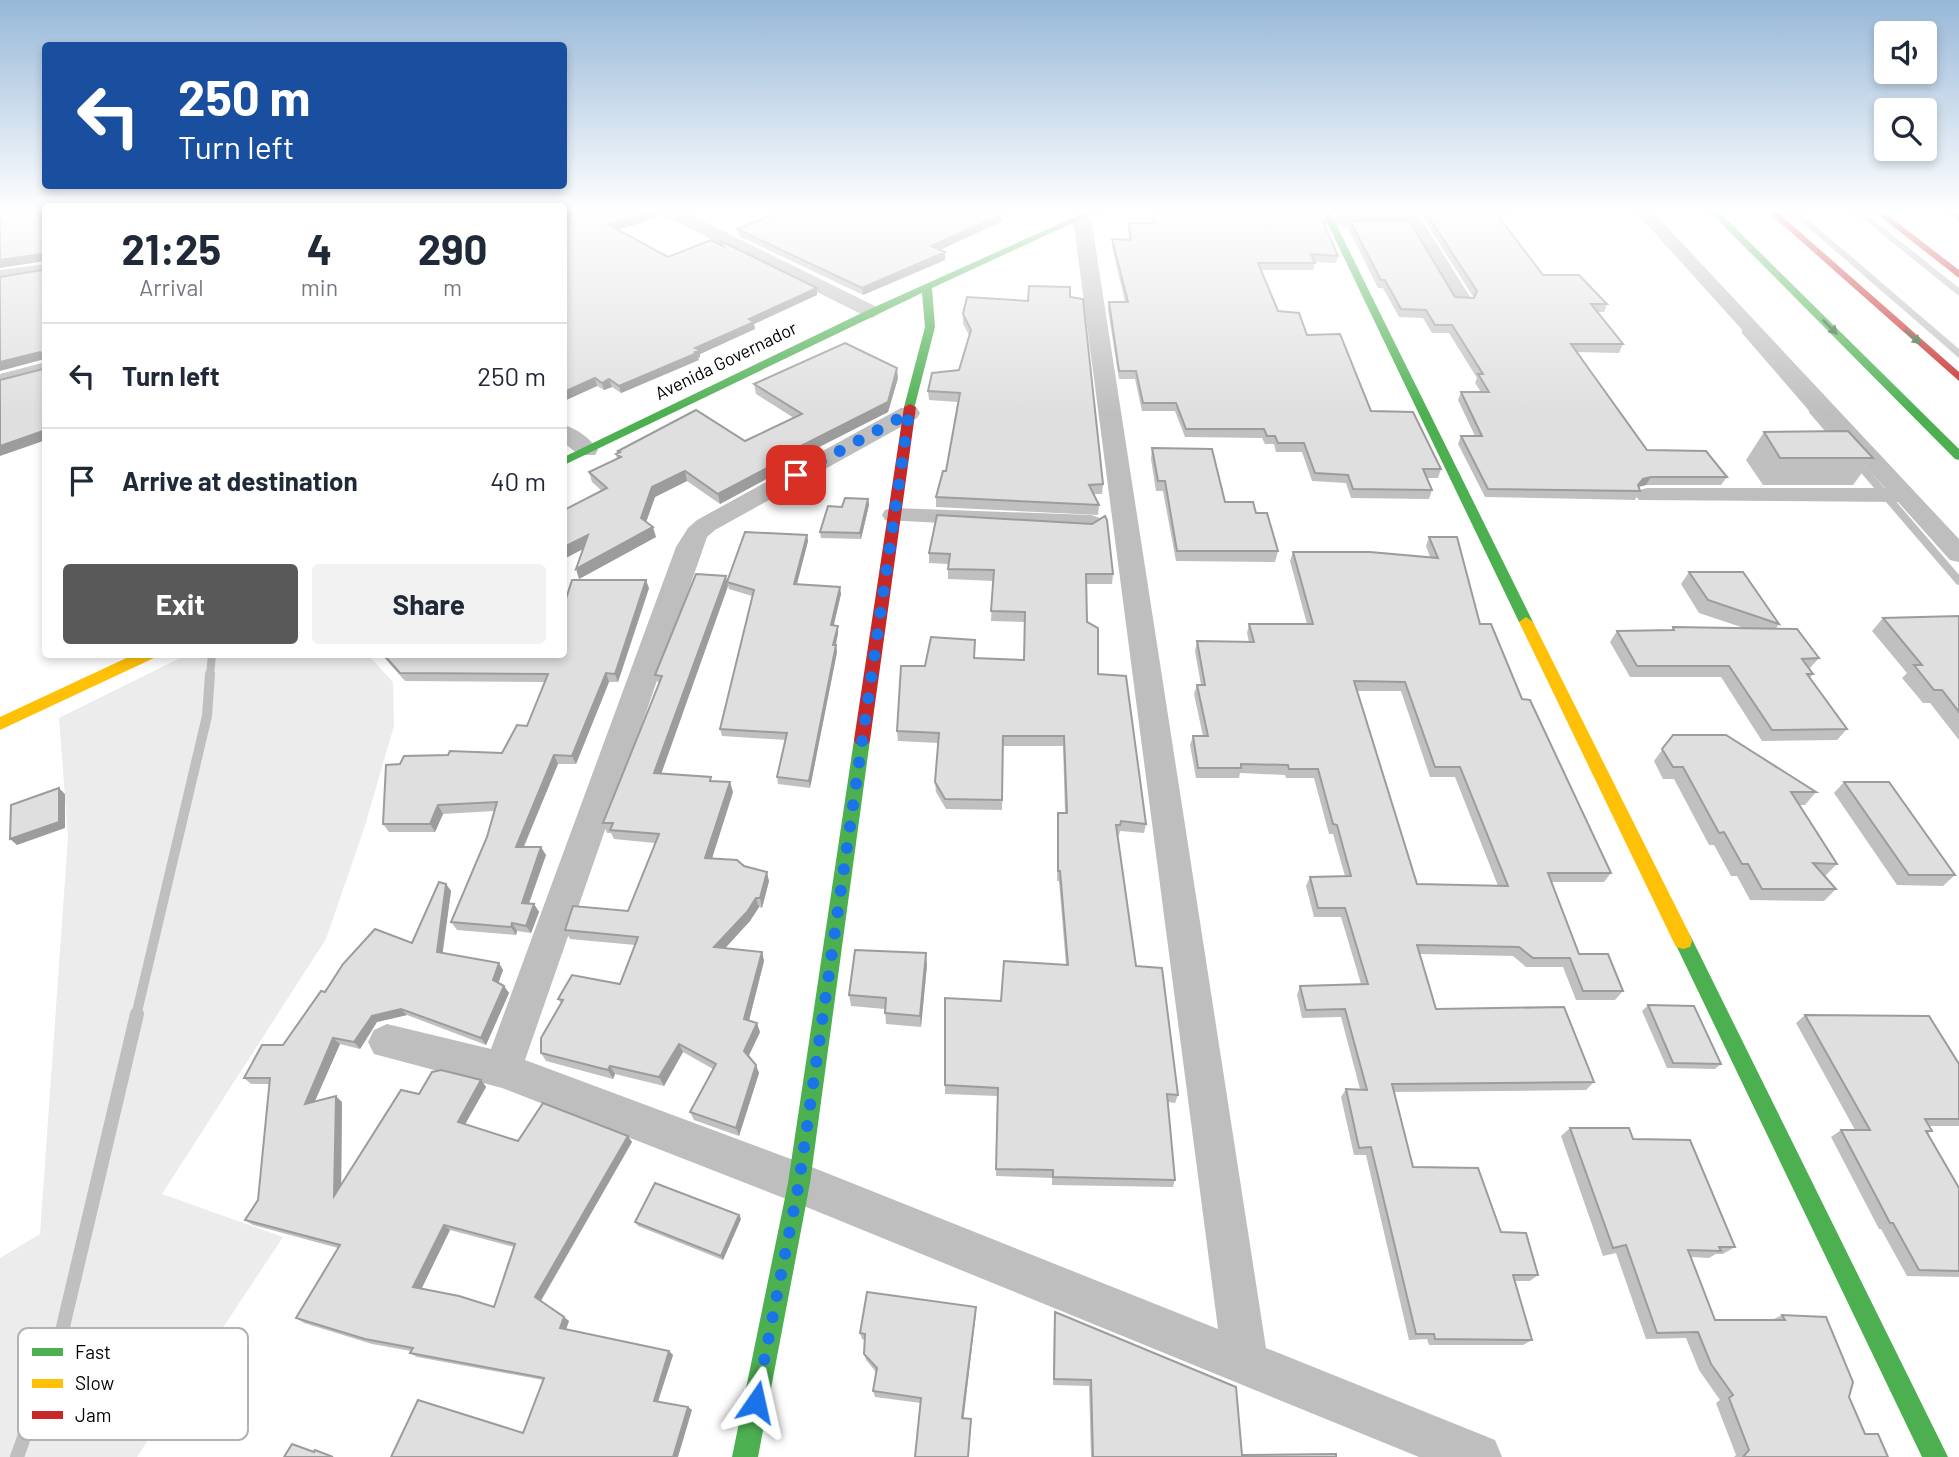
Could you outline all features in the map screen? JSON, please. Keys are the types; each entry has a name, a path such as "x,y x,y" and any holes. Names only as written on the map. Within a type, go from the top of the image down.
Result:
{"main road":[{"name":"Avenida Governador","path":"567,459 947,278"},
{"path":"1358,278 1935,1457"},
{"path":"1780,278 1959,456"},
{"path":"1846,278 1959,379"},
{"path":"745,1457 799,1183 909,413 930,327 927,287"},
{"path":"0,724 140,658"}],"street":[{"path":"804,278 873,312"},
{"path":"1100,278 1245,1362"},
{"path":"1449,278 1462,300"},
{"path":"1705,278 1959,554"},
{"path":"0,381 42,369"},
{"path":"502,1070 696,533 909,413"},
{"path":"567,434 587,450"},
{"path":"1647,495 1904,495"},
{"path":"894,515 1091,523"},
{"path":"387,1042 502,1070 799,1183 1478,1457"}],"lane":[{"path":"1870,278 1959,355"},
{"path":"1940,278 1959,293"}],"shaded area":[{"path":"180,658 371,658 393,682 394,726 364,829 326,939 162,1194 283,1237 223,1328 18,1328 18,1440 148,1440 137,1457 0,1457 0,1258 40,1234 68,837 59,718"}],"building":[{"path":"0,278 42,278 42,353 0,362"},
{"path":"567,278 797,278 817,288 749,319 754,322 695,348 699,350 695,352 697,353 619,386 609,379 602,383 595,378 567,391"},
{"path":"841,278 885,278 862,288"},
{"path":"1122,278 1264,278 1278,311 1299,313 1307,335 1340,334 1371,411 1413,412 1441,469 1423,469 1432,490 1353,489 1348,475 1315,473 1304,443 1278,443 1275,436 1267,436 1264,429 1186,429 1176,403 1143,403 1136,371 1119,371 1109,302 1128,302"},
{"path":"1380,278 1444,278 1455,297 1474,298 1477,291 1468,278 1582,278 1607,304 1591,304 1623,344 1571,344 1647,450 1706,451 1727,477 1651,477 1643,479 1638,485 1640,491 1488,489 1461,436 1482,436 1461,392 1489,392 1478,374 1483,374 1452,325 1435,325 1426,310 1401,309 1385,280"},
{"path":"1029,286 1070,287 1070,297 1083,299 1103,484 1089,485 1099,505 936,497 943,471 946,471 960,393 928,391 932,373 959,370 971,330 963,314 967,297 1028,301"},
{"path":"845,343 897,368 888,402 767,463 767,468 718,494 685,471 652,487 641,518 653,527 576,569 588,535 567,546 567,508 607,488 589,472 621,457 616,454 620,452 618,451 696,410 745,441 802,414 754,384"},
{"path":"42,369 42,431 0,446 0,380"},
{"path":"1848,431 1873,458 1780,458 1764,432"},
{"path":"1152,448 1212,449 1225,502 1253,502 1256,513 1267,513 1278,551 1177,551 1165,481 1158,481"},
{"path":"845,498 868,499 860,533 820,532 828,506 842,507"},
{"path":"937,515 1092,524 1105,516 1107,520 1113,574 1086,574 1087,622 1098,628 1098,674 1126,676 1146,824 1121,821 1120,825 1116,825 1136,966 1162,968 1178,1095 1167,1094 1175,1180 1053,1177 1053,1170 996,1169 998,1088 945,1085 945,998 1001,1001 1004,961 1068,965 1058,871 1058,813 1067,813 1064,736 1003,736 1002,800 945,799 935,782 939,733 897,731 901,666 925,666 931,637 975,640 974,658 1024,660 1025,612 991,611 994,570 948,569 950,554 929,553"},
{"path":"745,532 807,535 794,584 840,587 831,625 838,626 833,645 836,645 809,781 777,777 787,733 720,729 754,590 727,582"},
{"path":"1429,537 1457,537 1480,624 1491,624 1522,699 1530,700 1611,873 1548,873 1579,954 1608,954 1623,991 1583,991 1570,958 1533,958 1519,947 1417,945 1436,1009 1564,1007 1594,1082 1392,1084 1413,1167 1478,1168 1501,1232 1526,1233 1538,1275 1513,1275 1532,1340 1435,1339 1434,1334 1416,1334 1371,1147 1359,1148 1346,1089 1367,1090 1345,1009 1306,1010 1300,986 1368,984 1345,908 1318,908 1310,877 1351,876 1318,769 1241,764 1241,768 1198,768 1193,736 1208,736 1197,685 1205,685 1197,641 1254,642 1249,624 1313,624 1293,552 1370,552 1438,558","holes":["1354,681 1405,682 1435,767 1460,767 1508,886 1417,884"]},
{"path":"1689,572 1743,572 1779,624 1708,600"},
{"path":"696,574 726,576 654,773 711,777 710,781 730,782 705,858 737,860 744,866 767,872 760,898 756,898 747,912 714,947 762,952 744,1019 757,1023 744,1051 756,1065 736,1128 690,1112 716,1064 679,1044 659,1077 610,1066 608,1070 541,1053 541,1038 563,1000 558,999 572,975 620,984 638,937 565,930 573,906 628,911 659,834 610,830 613,823 603,823 662,676 655,675"},
{"path":"572,580 646,580 615,674 606,673 572,756 554,755 516,847 541,847 522,903 534,904 526,926 512,923 511,927 451,922 487,837 497,802 438,805 430,824 383,824 386,765 400,764 404,756 448,755 450,751 502,753 517,725 527,726 548,674 400,673 387,658 567,658 567,596"},
{"path":"1959,616 1959,712 1942,690 1934,690 1914,665 1922,665 1883,618"},
{"path":"1673,627 1797,629 1819,658 1802,659 1813,674 1807,674 1847,729 1772,730 1729,666 1637,666 1617,631 1674,630"},
{"path":"1673,735 1726,735 1816,792 1791,792 1837,864 1813,863 1836,889 1762,889 1748,864 1742,864 1724,832 1719,833 1683,767 1673,767 1662,749"},
{"path":"1844,782 1889,782 1955,875 1909,875"},
{"path":"59,788 59,822 10,839 11,805"},
{"path":"439,882 446,884 437,952 499,963 493,980 504,986 481,1038 401,1009 372,1016 354,1042 333,1038 305,1104 336,1096 334,1196 401,1090 419,1094 432,1072 441,1070 481,1080 458,1122 518,1141 543,1103 628,1136 535,1297 564,1317 560,1328 669,1351 654,1401 688,1407 673,1457 391,1457 418,1400 523,1433 544,1378 410,1353 413,1348 365,1339 296,1318 340,1245 245,1220 258,1200 270,1078 244,1078 262,1045 283,1045 321,991 325,992 343,964 375,929 412,943","holes":["444,1225 515,1244 494,1307 459,1296 413,1287"]},
{"path":"855,950 926,953 920,1016 885,1013 886,998 849,995"},
{"path":"1648,1005 1694,1006 1721,1064 1673,1063"},
{"path":"1805,1015 1929,1016 1959,1064 1959,1119 1925,1119 1932,1131 1926,1131 1959,1188 1959,1271 1919,1270 1893,1223 1890,1223 1841,1130 1870,1130"},
{"path":"1570,1128 1629,1128 1633,1139 1690,1140 1735,1247 1719,1247 1721,1251 1688,1250 1715,1320 1785,1320 1782,1315 1826,1317 1853,1382 1849,1397 1865,1434 1878,1434 1888,1457 1743,1457 1749,1450 1729,1398 1733,1395 1711,1364 1698,1332 1657,1333 1626,1245 1613,1248"},
{"path":"655,1183 739,1215 721,1256 635,1222"},
{"path":"867,1292 976,1307 962,1418 971,1419 968,1457 915,1457 921,1398 873,1391 877,1368 864,1354 865,1334 860,1333"},
{"path":"1055,1312 1236,1387 1242,1455 1336,1454 1336,1457 1093,1457 1091,1380 1054,1379"},
{"path":"292,1444 314,1452 315,1450 333,1457 284,1457"}],"waterway":[{"path":"1745,332 1815,413"},
{"path":"1813,411 1838,440"},
{"path":"1857,462 1959,581"},
{"path":"210,675 212,658"},
{"path":"136,1016 207,716 210,674"},
{"path":"63,1328 137,1014"},
{"path":"17,1457 23,1440"}],"traffic: fast":[{"path":"567,460 947,278"},
{"path":"1358,278 1526,622"},
{"path":"1780,278 1959,456"},
{"path":"910,407 930,327 927,287"},
{"path":"745,1457 799,1183 862,740"},
{"path":"1683,941 1935,1457"}],"traffic: slow":[{"path":"1526,622 1683,941"},
{"path":"0,724 140,658"}],"traffic: jam":[{"path":"1846,278 1959,378"},
{"path":"862,740 910,407"}],"route":[{"path":"756,1402 799,1183 909,413 796,475"}]}
